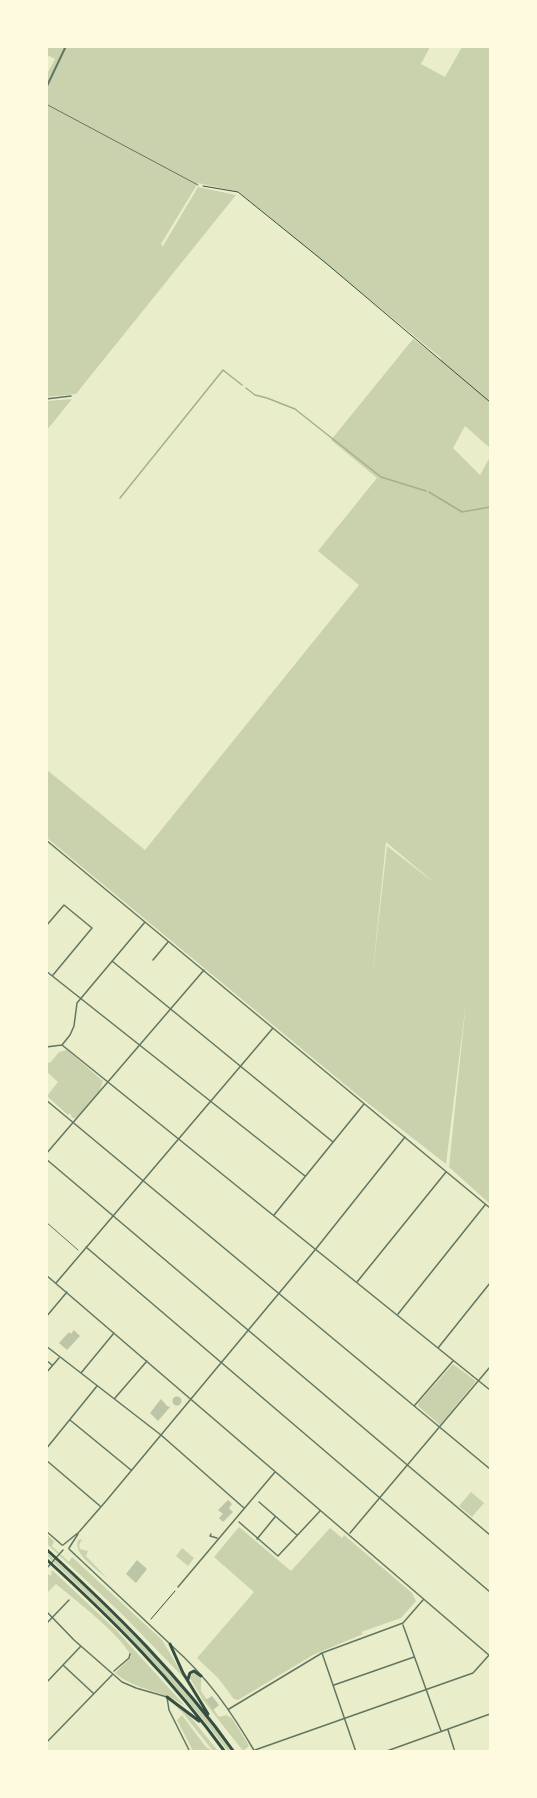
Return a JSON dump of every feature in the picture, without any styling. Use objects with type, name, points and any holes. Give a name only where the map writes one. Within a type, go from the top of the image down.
[{"type":"main road","points":[[46,1549],[137,1635],[212,1721],[234,1752]]},
{"type":"main road","points":[[46,1559],[106,1614],[142,1651],[206,1725],[225,1752]]},
{"type":"main road","points":[[170,1644],[212,1721]]},
{"type":"main road","points":[[188,1679],[190,1673],[194,1671],[201,1676]]},
{"type":"main road","points":[[167,1697],[206,1725]]},
{"type":"street","points":[[46,88],[66,46]]},
{"type":"street","points":[[46,399],[71,396]]},
{"type":"street","points":[[46,840],[490,1208]]},
{"type":"street","points":[[46,926],[64,905],[92,928],[52,975]]},
{"type":"street","points":[[46,1047],[62,1044],[73,1031],[77,1003],[80,998],[146,922]]},
{"type":"street","points":[[153,960],[169,941]]},
{"type":"street","points":[[112,961],[333,1142]]},
{"type":"street","points":[[46,1154],[204,970]]},
{"type":"street","points":[[46,971],[305,1176]]},
{"type":"street","points":[[56,1283],[273,1028]]},
{"type":"street","points":[[62,1044],[490,1390]]},
{"type":"street","points":[[46,1100],[490,1469]]},
{"type":"street","points":[[273,1216],[364,1103]]},
{"type":"street","points":[[63,1551],[64,1545],[101,1507],[279,1294],[405,1137]]},
{"type":"street","points":[[46,1159],[490,1535]]},
{"type":"street","points":[[357,1283],[446,1172]]},
{"type":"street","points":[[397,1315],[486,1204]]},
{"type":"street","points":[[86,1247],[490,1592]]},
{"type":"street","points":[[78,1250],[82,1253]]},
{"type":"street","points":[[46,1275],[490,1655],[475,1672],[255,1751],[229,1709],[206,1679],[69,1549],[46,1531]]},
{"type":"street","points":[[438,1348],[490,1283]]},
{"type":"street","points":[[46,1317],[67,1292]]},
{"type":"street","points":[[80,1373],[114,1333]]},
{"type":"street","points":[[46,1346],[161,1435],[244,1508]]},
{"type":"street","points":[[46,1373],[59,1358]]},
{"type":"street","points":[[46,1360],[53,1365]]},
{"type":"street","points":[[414,1406],[453,1360]]},
{"type":"street","points":[[114,1399],[147,1361]]},
{"type":"street","points":[[349,1534],[490,1367]]},
{"type":"street","points":[[46,1449],[97,1386]]},
{"type":"street","points":[[70,1420],[131,1471]]},
{"type":"street","points":[[46,1460],[101,1507]]},
{"type":"street","points":[[178,1587],[276,1471]]},
{"type":"street","points":[[259,1502],[298,1535]]},
{"type":"street","points":[[239,1522],[278,1556],[320,1510]]},
{"type":"street","points":[[257,1539],[276,1517]]},
{"type":"street","points":[[47,1569],[63,1551],[69,1549],[79,1532]]},
{"type":"street","points":[[211,1534],[213,1539],[218,1538]]},
{"type":"street","points":[[229,1709],[322,1653],[403,1623],[424,1599]]},
{"type":"street","points":[[46,1624],[69,1600]]},
{"type":"street","points":[[46,1611],[128,1685],[167,1697],[169,1710],[190,1752]]},
{"type":"street","points":[[403,1623],[441,1731]]},
{"type":"street","points":[[46,1683],[82,1645]]},
{"type":"street","points":[[322,1653],[356,1752]]},
{"type":"street","points":[[46,1743],[129,1658],[130,1654]]},
{"type":"street","points":[[333,1685],[415,1656]]},
{"type":"street","points":[[63,1665],[94,1694]]},
{"type":"street","points":[[384,1752],[490,1714]]},
{"type":"street","points":[[447,1729],[455,1752]]},
{"type":"lane","points":[[46,104],[198,185]]},
{"type":"lane","points":[[46,1222],[78,1250]]},
{"type":"path","points":[[198,185],[238,192],[490,402]]},
{"type":"path","points":[[151,1619],[178,1587]]},
{"type":"green space","points":[[47,47],[430,47],[421,64],[445,77],[462,47],[490,47],[490,448],[465,426],[453,448],[480,475],[490,457],[490,1204],[449,1167],[466,1002],[446,1164],[360,1097],[47,838],[47,770],[145,850],[359,585],[318,551],[377,478],[331,440],[413,339],[441,360],[441,358],[239,192],[198,183],[161,244],[163,246],[198,187],[236,195],[76,394],[47,397],[46,76],[55,59],[47,55]],"holes":[[[386,842],[437,885],[387,846],[372,980]]]},
{"type":"green space","points":[[72,399],[47,430],[47,401]]},
{"type":"green space","points":[[67,1050],[103,1081],[99,1092],[76,1118],[72,1118],[70,1113],[68,1115],[47,1096],[58,1082],[47,1072],[46,1058],[48,1063],[51,1062],[59,1052]]},
{"type":"green space","points":[[453,1364],[476,1381],[440,1425],[418,1406]]},
{"type":"green space","points":[[471,1492],[484,1503],[472,1517],[459,1506]]},
{"type":"green space","points":[[239,1527],[291,1571],[330,1528],[342,1538],[344,1535],[412,1593],[416,1601],[401,1618],[361,1632],[363,1634],[313,1655],[238,1700],[234,1699],[218,1678],[197,1658],[254,1592],[214,1557]]},
{"type":"green space","points":[[46,1534],[54,1541],[52,1546],[69,1562],[72,1557],[162,1640],[185,1679],[121,1613],[47,1544]]},
{"type":"green space","points":[[82,1539],[80,1549],[88,1551],[86,1556],[108,1579],[79,1551],[78,1540]]},
{"type":"green space","points":[[182,1548],[194,1558],[188,1566],[176,1556]]},
{"type":"green space","points":[[46,1552],[135,1635],[191,1698],[232,1751],[228,1751],[142,1650],[47,1556]]},
{"type":"green space","points":[[52,1570],[117,1631],[186,1707],[169,1697],[132,1684],[115,1673],[131,1657],[127,1649],[98,1619],[56,1584],[47,1593],[46,1576],[48,1574],[51,1576]]},
{"type":"green space","points":[[193,1673],[197,1673],[201,1679],[201,1691],[219,1717],[226,1715],[232,1718],[249,1746],[243,1751],[203,1700],[190,1678]]},
{"type":"green space","points":[[171,1702],[189,1715],[218,1751],[213,1751],[182,1712]]},
{"type":"green space","points":[[182,1715],[205,1746],[212,1751],[193,1751],[177,1720]]},
{"type":"building","points":[[74,1330],[80,1336],[67,1350],[59,1343]]},
{"type":"building","points":[[177,1397],[181,1401],[177,1405],[173,1401]]},
{"type":"building","points":[[161,1399],[170,1407],[158,1421],[150,1413]]},
{"type":"building","points":[[228,1500],[232,1504],[229,1508],[233,1512],[223,1522],[219,1518],[223,1514],[218,1510]]},
{"type":"building","points":[[137,1560],[147,1569],[136,1583],[126,1574]]},
{"type":"building","points":[[212,1696],[219,1705],[213,1710],[206,1700]]},
{"type":"waterway","points":[[120,498],[223,370],[242,385]]},
{"type":"waterway","points":[[246,388],[255,395],[295,409],[381,477],[426,491]]},
{"type":"waterway","points":[[429,492],[462,512],[490,507]]}]
